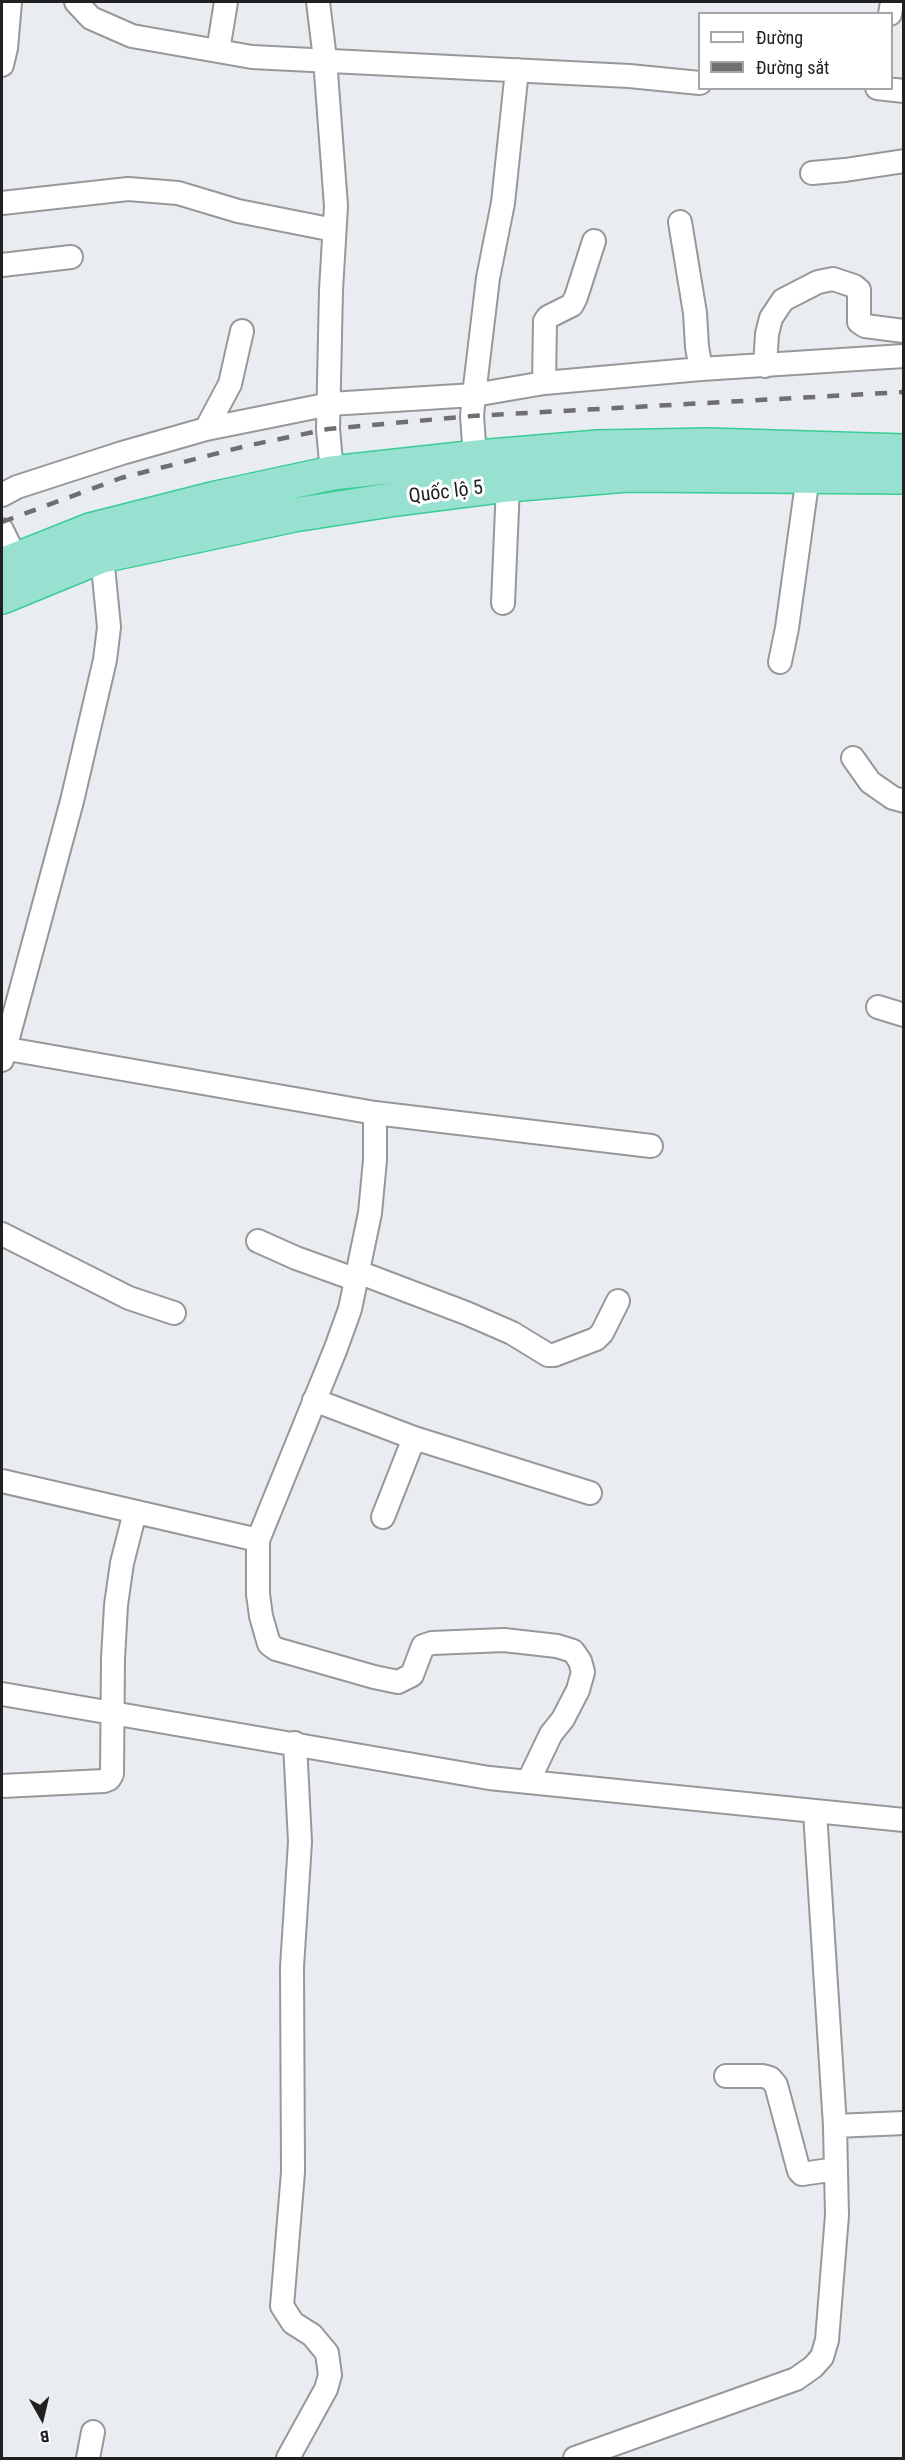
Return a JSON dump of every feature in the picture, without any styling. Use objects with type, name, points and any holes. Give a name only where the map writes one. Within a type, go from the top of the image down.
[{"type":"highway","name":"Quốc lộ 5","points":[[9,562],[90,530],[216,498],[332,474],[475,457],[598,447],[698,446],[903,451]]},
{"type":"highway","name":"Quốc lộ 5","points":[[2,597],[102,556],[294,515],[508,485],[627,474],[903,477]]},
{"type":"street","points":[[2,65],[6,48],[10,2]]},
{"type":"street","points":[[76,2],[91,18],[132,36],[252,57],[629,76],[698,83]]},
{"type":"street","points":[[218,51],[226,2]]},
{"type":"street","points":[[318,2],[325,59],[336,206],[328,429],[332,474]]},
{"type":"street","points":[[475,457],[472,416],[474,395],[488,278],[503,203],[517,70]]},
{"type":"street","points":[[812,173],[903,160]]},
{"type":"street","points":[[2,203],[128,189],[168,192],[282,221],[334,230]]},
{"type":"street","points":[[680,222],[695,313],[701,369]]},
{"type":"street","points":[[544,383],[545,321],[548,317],[572,305],[594,241]]},
{"type":"street","points":[[2,265],[71,257]]},
{"type":"street","points":[[765,366],[767,334],[771,318],[783,300],[818,282],[833,279],[859,290],[860,322],[865,326],[903,331]]},
{"type":"street","points":[[206,429],[230,384],[242,331]]},
{"type":"street","points":[[2,495],[17,487],[122,453],[206,429],[330,404],[474,395],[544,383],[701,369],[903,356]]},
{"type":"street","points":[[780,662],[787,628],[808,476]]},
{"type":"street","points":[[503,603],[508,485]]},
{"type":"street","points":[[2,530],[9,562]]},
{"type":"street","points":[[102,556],[109,627],[105,660],[72,801],[3,1052],[375,1113],[651,1146]]},
{"type":"street","points":[[853,758],[870,782],[892,798],[903,801]]},
{"type":"street","points":[[878,1007],[903,1014]]},
{"type":"street","points":[[375,1113],[375,1160],[370,1213],[358,1276],[336,1348],[258,1540],[258,1594],[261,1616],[269,1644],[276,1649],[398,1682],[412,1675],[423,1646],[432,1643],[504,1640],[556,1646],[573,1651],[580,1661],[583,1672],[578,1690],[563,1719],[551,1734],[528,1782]]},
{"type":"street","points":[[2,1234],[129,1298],[174,1313]]},
{"type":"street","points":[[258,1241],[296,1258],[358,1276],[466,1313],[512,1333],[548,1355],[596,1340],[602,1333],[618,1300]]},
{"type":"street","points":[[314,1400],[414,1438],[590,1494]]},
{"type":"street","points":[[383,1517],[414,1438]]},
{"type":"street","points":[[2,1481],[258,1540]]},
{"type":"street","points":[[2,1786],[110,1779],[113,1770],[112,1714],[116,1605],[122,1563],[135,1512]]},
{"type":"street","points":[[2,1694],[489,1778],[903,1820]]},
{"type":"street","points":[[288,2458],[326,2388],[330,2375],[327,2353],[312,2335],[293,2323],[282,2306],[292,2172],[292,1966],[300,1842],[295,1743]]},
{"type":"street","points":[[575,2458],[796,2379],[813,2367],[822,2357],[827,2340],[835,2264],[836,2169],[815,1812]]},
{"type":"street","points":[[726,2076],[770,2078],[776,2085],[799,2171],[802,2174],[836,2169]]},
{"type":"street","points":[[835,2126],[903,2123]]},
{"type":"street","points":[[87,2458],[93,2432]]},
{"type":"railway","points":[[2,522],[121,478],[246,446],[328,429],[472,416],[904,392]]}]
